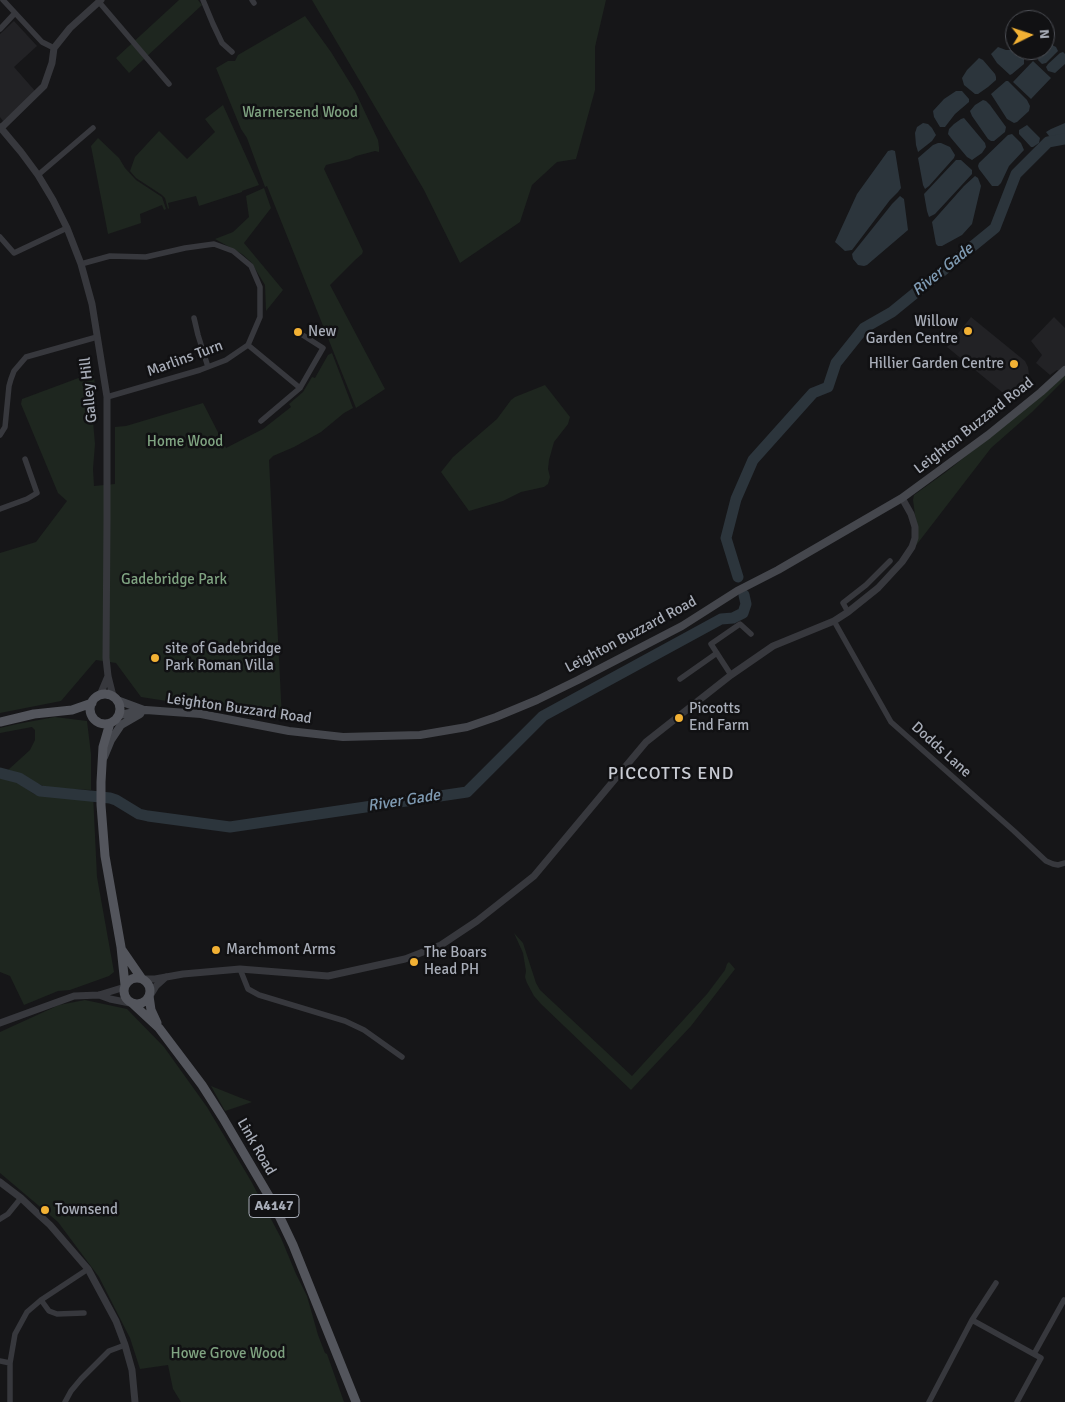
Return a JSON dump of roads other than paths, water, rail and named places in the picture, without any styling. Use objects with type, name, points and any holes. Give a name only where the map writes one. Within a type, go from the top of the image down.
[{"type":"main road","name":"Leighton Buzzard Road","points":[[118,715],[146,710],[201,714],[289,731],[342,737],[420,735],[468,727],[496,717],[538,700],[682,626],[737,591],[778,570],[902,498],[988,435],[1065,370]]},
{"type":"main road","points":[[72,710],[105,724],[115,720],[120,705],[115,698],[108,694],[100,695],[94,698],[90,709],[94,718]]},
{"type":"main road","name":"Leighton Buzzard Road","points":[[115,698],[146,710]]},
{"type":"main road","points":[[0,722],[34,714],[72,710],[92,703]]},
{"type":"main road","points":[[101,762],[111,740],[121,725],[146,710]]},
{"type":"main road","name":"Link Road","points":[[94,718],[100,731],[102,747],[101,805],[105,856],[121,947],[125,998],[159,1028],[202,1085],[273,1203],[293,1245],[356,1402]]},
{"type":"main road","name":"Link Road","points":[[102,747],[110,723]]},
{"type":"main road","name":"Link Road","points":[[121,947],[142,979],[149,986],[151,1010],[159,1028]]},
{"type":"main road","points":[[125,986],[132,979],[142,979]]},
{"type":"main road","points":[[131,1003],[142,1004],[149,996]]},
{"type":"street","points":[[3,0],[42,42],[54,48]]},
{"type":"street","points":[[203,0],[222,43],[232,52]]},
{"type":"street","points":[[0,127],[44,86],[52,63],[54,48],[70,28],[100,1],[169,84]]},
{"type":"street","points":[[0,28],[15,13]]},
{"type":"street","name":"Galley Hill","points":[[0,127],[22,152],[53,200],[82,264],[92,304],[107,397],[106,658],[108,676],[115,698]]},
{"type":"street","points":[[38,175],[93,128]]},
{"type":"street","points":[[0,237],[14,253],[67,228]]},
{"type":"street","points":[[82,264],[110,256],[146,256],[214,244],[233,251],[251,266],[260,287],[260,317],[248,345],[300,388]]},
{"type":"street","points":[[194,318],[208,367]]},
{"type":"street","points":[[261,421],[300,388],[323,348],[301,334]]},
{"type":"street","points":[[0,435],[5,427],[11,379],[14,371],[26,357],[97,337]]},
{"type":"street","name":"Marlins Turn","points":[[107,397],[208,367],[226,360],[248,345]]},
{"type":"street","points":[[0,509],[27,499],[37,493],[26,459]]},
{"type":"street","points":[[142,979],[152,980],[183,974],[240,969],[328,976],[405,959],[441,945],[477,921],[534,876],[646,742],[731,675],[773,646],[834,621],[878,588],[902,562],[912,547],[915,538],[915,527],[911,514],[902,498]]},
{"type":"street","points":[[848,612],[843,602],[866,585],[890,561]]},
{"type":"street","name":"Dodds Lane","points":[[834,621],[891,722],[1046,861],[1058,865],[1065,862]]},
{"type":"street","points":[[731,675],[711,644],[740,624],[751,634]]},
{"type":"street","points":[[680,678],[717,653]]},
{"type":"street","name":"Galley Hill","points":[[100,695],[108,676]]},
{"type":"street","points":[[240,969],[248,989],[259,995],[345,1021],[364,1030],[402,1057]]},
{"type":"street","points":[[149,996],[166,977]]},
{"type":"street","points":[[0,1023],[74,996],[99,995],[125,986]]},
{"type":"street","points":[[99,995],[131,1003]]},
{"type":"street","points":[[0,1182],[21,1198],[50,1225],[88,1269],[116,1322],[125,1345],[132,1370],[135,1402]]},
{"type":"street","points":[[0,1219],[8,1214],[21,1198]]},
{"type":"street","points":[[10,1402],[10,1363],[15,1334],[27,1312],[41,1300],[88,1269]]},
{"type":"street","points":[[929,1402],[972,1320],[996,1283]]},
{"type":"street","points":[[41,1300],[49,1311],[57,1314],[84,1313]]},
{"type":"street","points":[[1034,1354],[1064,1300]]},
{"type":"street","points":[[972,1320],[1041,1358],[1017,1402]]},
{"type":"street","points":[[65,1402],[71,1390],[109,1351],[125,1345]]},
{"type":"street","points":[[0,1361],[10,1363]]},
{"type":"waterway","name":"River Gade","points":[[738,577],[726,538],[736,499],[753,460],[813,393],[828,387],[836,363],[864,328],[892,312],[995,228],[1016,174],[1048,142],[1065,139]]},
{"type":"waterway","name":"River Gade","points":[[0,773],[19,778],[40,791],[110,798],[139,814],[230,827],[467,792],[543,716],[721,619],[733,618],[743,613],[746,604],[744,595]]},
{"type":"place","name":"Willow Garden Centre","points":[[968,331]]},
{"type":"place","name":"New","points":[[298,332]]},
{"type":"place","name":"Hillier Garden Centre","points":[[1014,364]]},
{"type":"place","name":"site of Gadebridge Park Roman Villa","points":[[155,658]]},
{"type":"place","name":"Piccotts End Farm","points":[[679,718]]},
{"type":"place","name":"Marchmont Arms","points":[[216,950]]},
{"type":"place","name":"The Boars Head PH","points":[[414,962]]},
{"type":"place","name":"Townsend","points":[[45,1210]]},
{"type":"district","name":"PICCOTTS END","points":[[671,774]]},
{"type":"park label","name":"Warnersend Wood","points":[[300,113]]},
{"type":"park label","name":"Home Wood","points":[[185,442]]},
{"type":"park label","name":"Gadebridge Park","points":[[174,580]]},
{"type":"park label","name":"Howe Grove Wood","points":[[228,1354]]}]
